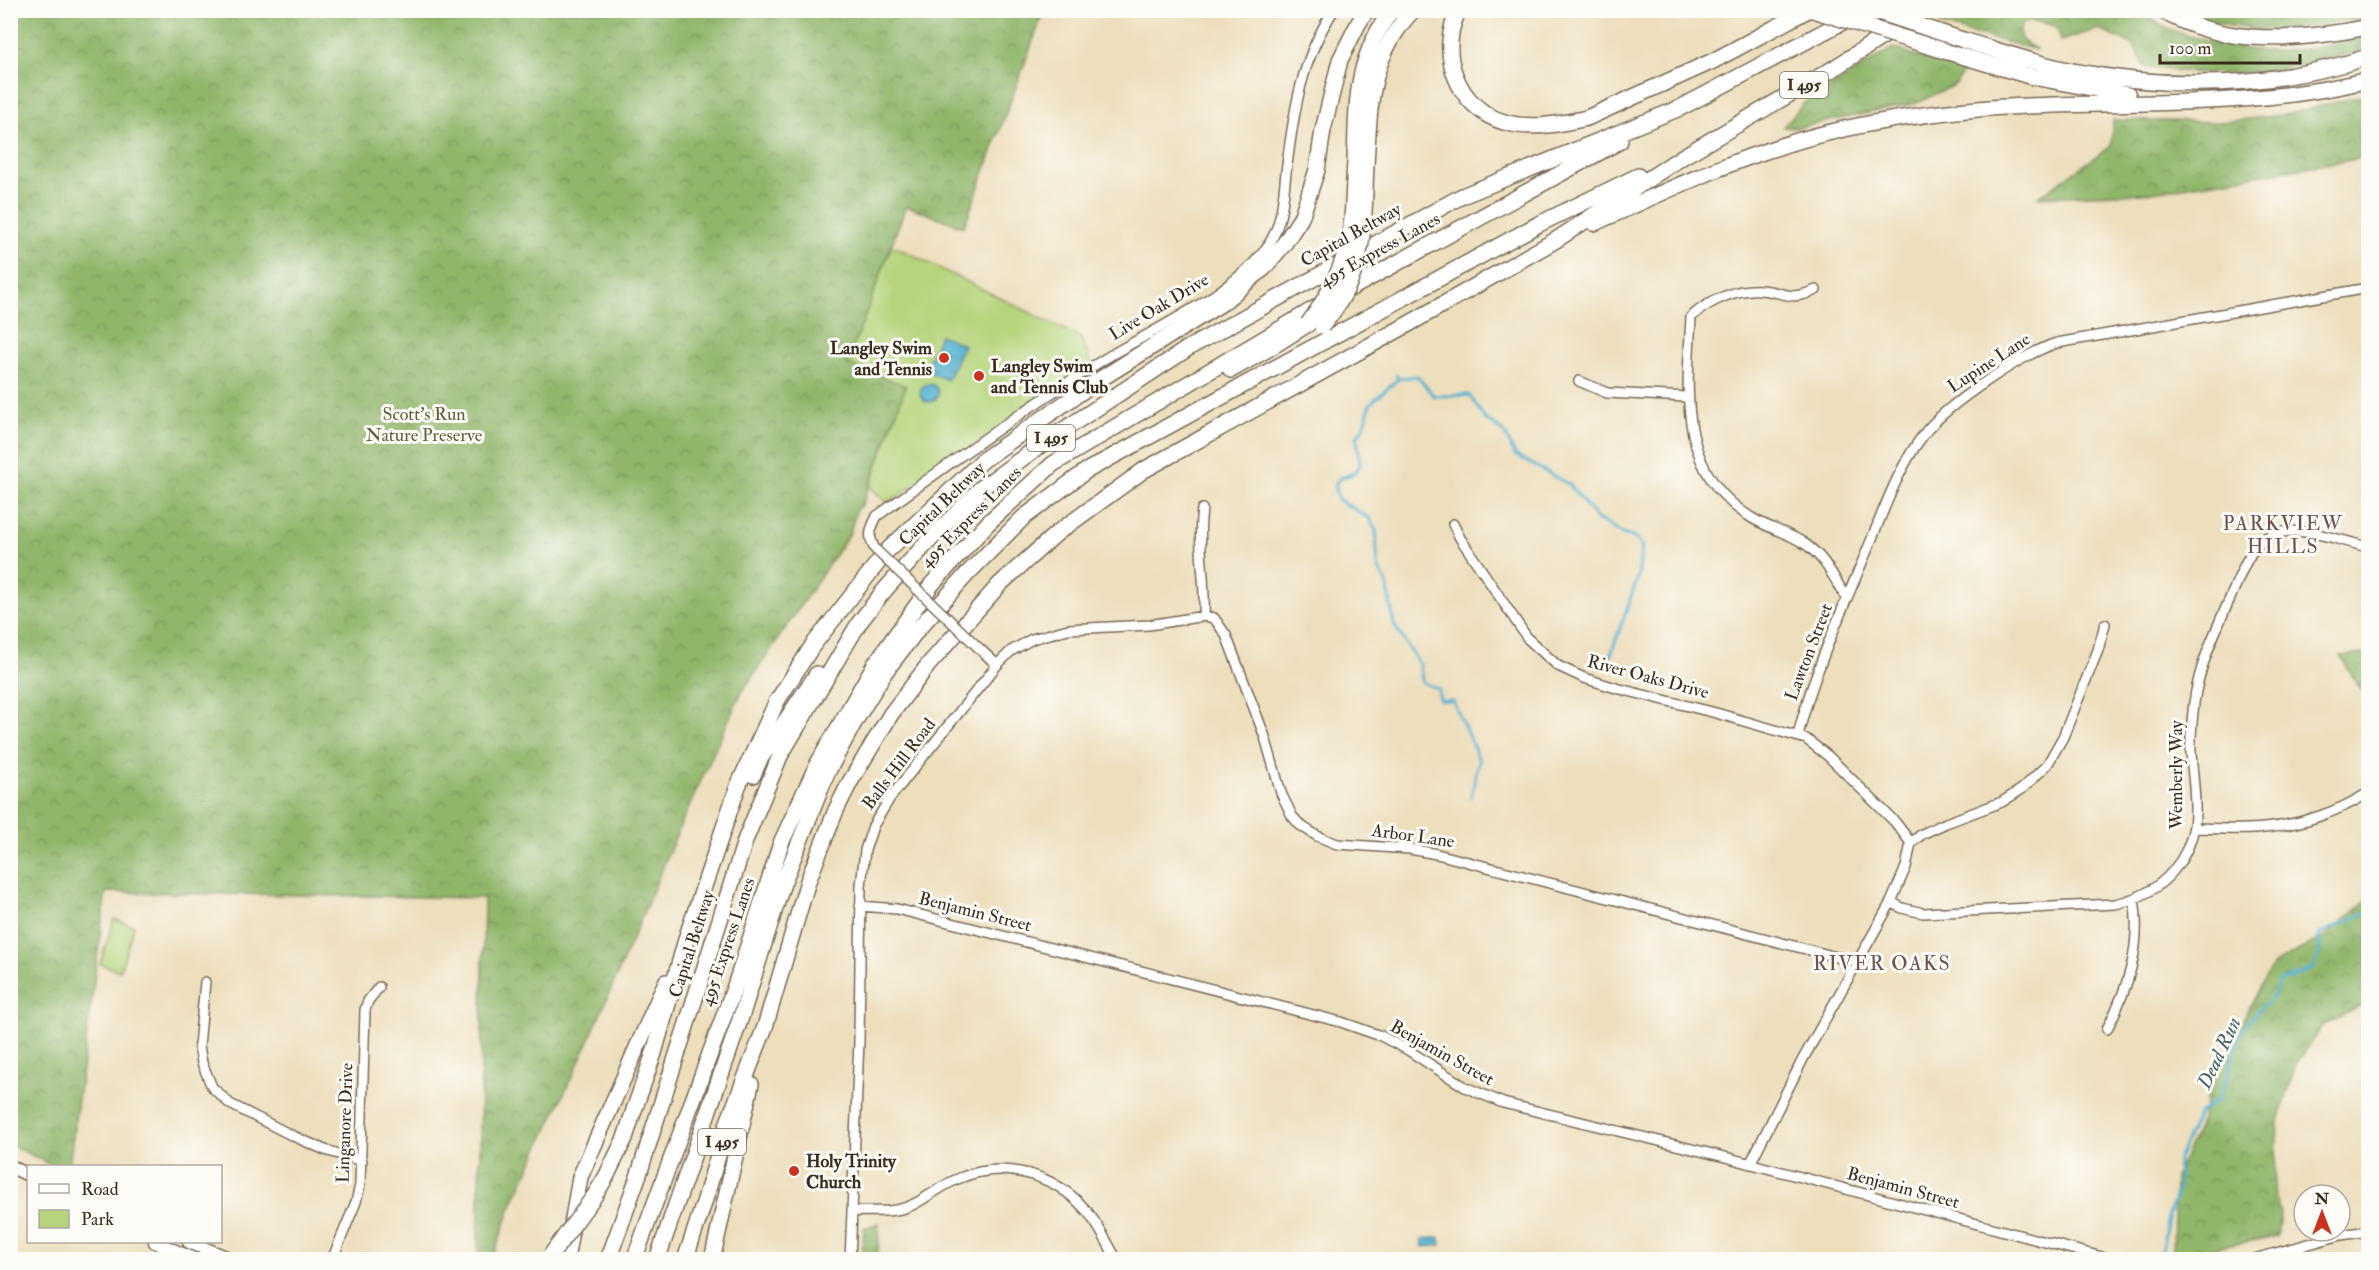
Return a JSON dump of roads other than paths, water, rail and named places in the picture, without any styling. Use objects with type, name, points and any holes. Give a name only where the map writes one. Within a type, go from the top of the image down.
[{"type":"highway","points":[[549,1257],[606,1177],[631,1119],[654,1053],[687,936],[738,786],[777,701],[813,645],[887,550],[983,460],[1094,383],[1222,303],[1264,268],[1284,244],[1301,218],[1317,170],[1323,130],[1340,60],[1367,10]]},
{"type":"highway","points":[[1086,471],[1159,420],[1277,355],[1338,307],[1360,256],[1360,77],[1369,49],[1382,23],[1392,10]]},
{"type":"highway","points":[[1053,464],[1315,325],[1346,253],[1374,76],[1387,48],[1413,10]]},
{"type":"highway","points":[[1459,10],[1452,28],[1450,60],[1455,78],[1466,96],[1484,112],[1505,123],[1534,126],[1587,118],[1713,61],[1810,10],[2033,77],[2072,86],[2146,97],[2196,100]]},
{"type":"highway","name":"Capital Beltway","points":[[608,1260],[639,1174],[743,849],[780,756],[859,623],[923,546],[980,489],[1042,444],[1190,347],[1462,196],[1680,108],[1865,10]]},
{"type":"highway","points":[[1872,10],[1963,40],[2074,71],[2139,80],[2198,84],[2286,77],[2368,57]]},
{"type":"highway","name":"I 495","points":[[685,1260],[728,1125],[765,1027],[808,881],[823,839],[850,782],[873,742],[910,688],[1000,584],[1057,533],[1144,470],[1556,240],[1682,157],[1831,70],[1924,10]]},
{"type":"highway","points":[[2161,10],[2175,18],[2220,33],[2271,38],[2320,35],[2368,27]]},
{"type":"highway","points":[[1556,240],[1729,164],[1823,133],[1882,121],[1988,108],[2283,96],[2368,80]]},
{"type":"highway","name":"495 Express Lanes","points":[[634,1260],[736,983],[782,843],[817,765],[875,664],[932,584],[989,522],[1053,464],[1324,303],[1680,108]]},
{"type":"highway","name":"495 Express Lanes","points":[[657,1260],[742,1014],[782,886],[827,773],[884,673],[918,629],[968,573],[1023,518],[1086,471],[1539,224],[1682,157]]},
{"type":"highway","points":[[712,865],[760,759],[816,675],[859,623]]},
{"type":"highway","points":[[566,1260],[580,1177],[687,936]]},
{"type":"highway","points":[[712,1260],[765,1027]]},
{"type":"main road","points":[[10,1166],[27,1174]]},
{"type":"main road","points":[[157,1243],[196,1260]]},
{"type":"main road","points":[[191,1243],[233,1260]]},
{"type":"street","name":"Live Oak Drive","points":[[997,665],[874,549],[870,529],[877,516],[1008,423],[1107,358],[1234,280],[1257,259],[1268,246],[1277,229],[1283,204],[1295,106],[1303,75],[1318,37],[1334,10]]},
{"type":"street","name":"Lupine Lane","points":[[1846,599],[1901,471],[1916,444],[1949,409],[2021,359],[2037,350],[2066,341],[2368,288]]},
{"type":"street","name":"Lawton Street","points":[[1798,735],[1809,693],[1846,599],[1828,567],[1816,553],[1796,539],[1754,519],[1739,509],[1715,486],[1699,458],[1694,443],[1687,397],[1691,316],[1704,305],[1746,290],[1761,290],[1790,297],[1802,296],[1816,290]]},
{"type":"street","points":[[1579,381],[1607,393],[1687,397]]},
{"type":"street","points":[[1202,509],[1200,542],[1204,573],[1204,616]]},
{"type":"street","name":"River Oaks Drive","points":[[1454,524],[1460,538],[1528,639],[1558,666],[1584,678],[1616,688],[1798,735]]},
{"type":"street","name":"Wemberly Way","points":[[1891,902],[1913,912],[1942,913],[2115,904],[2146,894],[2168,877],[2187,851],[2195,828],[2196,807],[2191,734],[2195,693],[2218,625],[2250,555],[2267,538],[2289,531],[2368,547]]},
{"type":"street","name":"Balls Hill Road","points":[[850,1260],[860,906],[864,850],[878,817],[906,778],[997,665],[1011,651],[1032,639],[1068,628],[1149,625],[1204,616]]},
{"type":"street","name":"Arbor Lane","points":[[1204,616],[1214,618],[1226,635],[1264,737],[1285,802],[1300,825],[1317,836],[1337,844],[1400,848],[1437,854],[1856,962]]},
{"type":"street","points":[[1750,1164],[1773,1114],[1891,902],[1906,867],[1911,843],[1922,834],[2002,802],[2022,789],[2047,765],[2063,737],[2098,650],[2104,624]]},
{"type":"street","points":[[1798,735],[1828,756],[1895,822],[1911,843]]},
{"type":"street","points":[[2195,828],[2278,827],[2327,813],[2368,793]]},
{"type":"street","points":[[2107,1029],[2126,988],[2132,967],[2137,929],[2134,899]]},
{"type":"street","name":"Benjamin Street","points":[[860,906],[897,909],[1341,1022],[1381,1036],[1465,1087],[1503,1103],[1750,1164],[2113,1260]]},
{"type":"street","points":[[205,982],[199,1046],[204,1070],[212,1087],[230,1104],[291,1135],[333,1153],[362,1161]]},
{"type":"street","name":"Linganore Drive","points":[[332,1260],[356,1202],[362,1161],[365,1016],[368,1001],[379,987]]},
{"type":"street","points":[[853,1210],[892,1211],[906,1208],[959,1178],[988,1171],[1020,1172],[1050,1181],[1076,1198],[1090,1215],[1117,1260]]},
{"type":"street","points":[[2251,1260],[2332,1238],[2368,1231]]},
{"type":"water","name":"Langley Swim and Tennis","points":[[940,335],[964,345],[947,380],[925,370]]},
{"type":"water","points":[[929,384],[935,387],[938,393],[935,399],[929,402],[923,399],[920,393],[923,387]]},
{"type":"water","points":[[1440,1237],[1441,1245],[1423,1247],[1422,1239]]},
{"type":"waterway","points":[[1396,375],[1398,379],[1370,404],[1365,424],[1357,437],[1360,465],[1355,473],[1340,478],[1334,486],[1339,500],[1369,518],[1376,530],[1378,567],[1387,584],[1394,625],[1420,665],[1422,682],[1438,689],[1440,700],[1453,701],[1479,760],[1471,797]]},
{"type":"waterway","points":[[1398,379],[1417,376],[1434,396],[1469,395],[1485,419],[1504,432],[1515,455],[1570,485],[1596,518],[1622,534],[1633,537],[1642,545],[1638,577],[1606,668]]},
{"type":"waterway","name":"Dead Run","points":[[2160,1260],[2168,1218],[2179,1186],[2178,1159],[2199,1113],[2219,1098],[2241,1033],[2249,1020],[2273,996],[2279,982],[2314,968],[2320,952],[2319,934],[2368,912]]},
{"type":"place","name":"Langley Swim and Tennis","points":[[944,358]]},
{"type":"place","name":"Langley Swim and Tennis Club","points":[[979,376]]},
{"type":"place","name":"Holy Trinity Church","points":[[794,1171]]},
{"type":"district","name":"PARKVIEW HILLS","points":[[2283,534]]},
{"type":"district","name":"RIVER OAKS","points":[[1882,963]]},
{"type":"park label","name":"Scott's Run Nature Preserve","points":[[424,424]]}]
